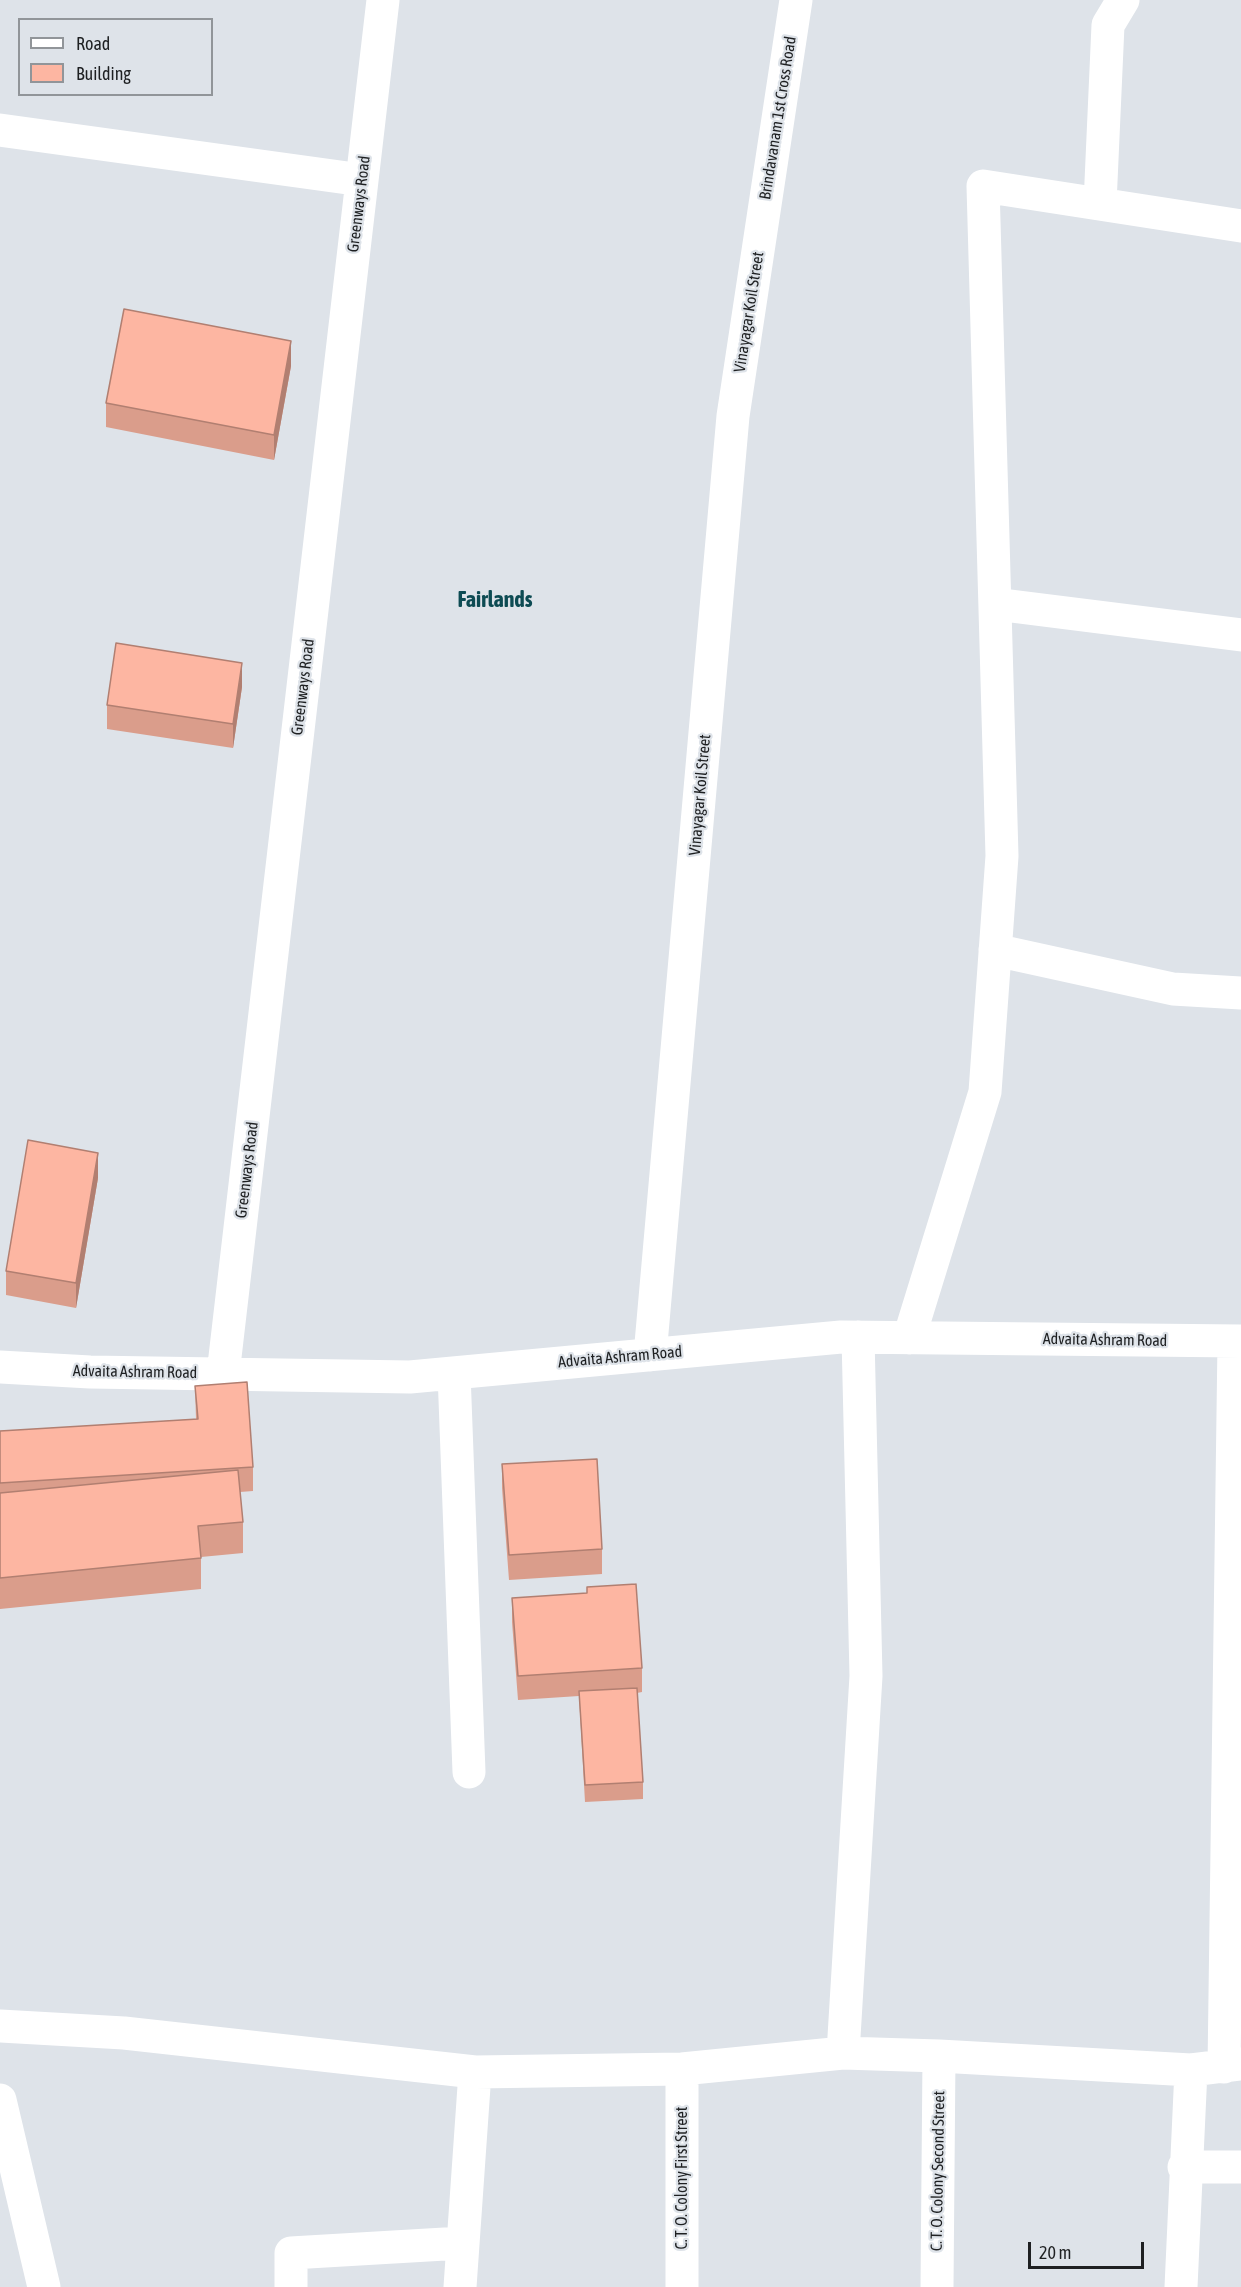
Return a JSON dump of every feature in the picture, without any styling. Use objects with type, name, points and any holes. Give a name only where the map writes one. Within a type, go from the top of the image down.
[{"type":"street","name":"Greenways Road","points":[[223,1374],[383,0]]},
{"type":"street","name":"Brindavanam 1st Cross Road","points":[[760,237],[796,0]]},
{"type":"street","points":[[1100,204],[1107,24],[1123,0]]},
{"type":"street","points":[[0,130],[362,180]]},
{"type":"street","points":[[909,1338],[985,1092],[1002,856],[982,186],[1241,226]]},
{"type":"street","name":"Vinayagar Koil Street","points":[[650,1354],[733,416],[760,237]]},
{"type":"street","points":[[995,604],[1241,635]]},
{"type":"street","points":[[995,950],[1173,989],[1241,993]]},
{"type":"street","points":[[843,2054],[866,1676],[858,1337]]},
{"type":"street","name":"Advaita Ashram Road","points":[[0,1367],[410,1377],[858,1337],[1237,1341]]},
{"type":"street","points":[[0,2026],[124,2033],[475,2072],[682,2069],[843,2054],[939,2056],[1191,2070],[1233,2065],[1237,1341]]},
{"type":"street","points":[[454,1373],[469,1772]]},
{"type":"street","name":"C. T. O. Colony Second Street","points":[[936,2287],[939,2056]]},
{"type":"street","name":"C. T. O. Colony First Street","points":[[682,2069],[682,2287]]},
{"type":"street","points":[[1181,2287],[1184,2167],[1191,2070]]},
{"type":"street","points":[[460,2287],[475,2072]]},
{"type":"street","points":[[0,2100],[44,2287]]},
{"type":"street","points":[[1184,2167],[1241,2167]]},
{"type":"street","points":[[0,2194],[22,2287]]},
{"type":"street","points":[[291,2287],[291,2253],[462,2243]]},
{"type":"building","points":[[124,309],[291,341],[274,435],[106,403]]},
{"type":"building","points":[[116,643],[242,663],[233,724],[107,705]]},
{"type":"building","points":[[28,1140],[98,1153],[76,1283],[6,1271]]},
{"type":"building","points":[[247,1382],[253,1467],[0,1483],[0,1431],[198,1419],[195,1386]]},
{"type":"building","points":[[597,1459],[602,1549],[509,1555],[502,1464]]},
{"type":"building","points":[[238,1470],[243,1522],[198,1526],[201,1558],[0,1578],[0,1493]]},
{"type":"building","points":[[636,1584],[642,1668],[518,1676],[512,1598],[587,1593],[587,1587]]},
{"type":"building","points":[[637,1688],[643,1782],[585,1785],[579,1691]]},
{"type":"district","name":"Fairlands","points":[[495,600]]}]
